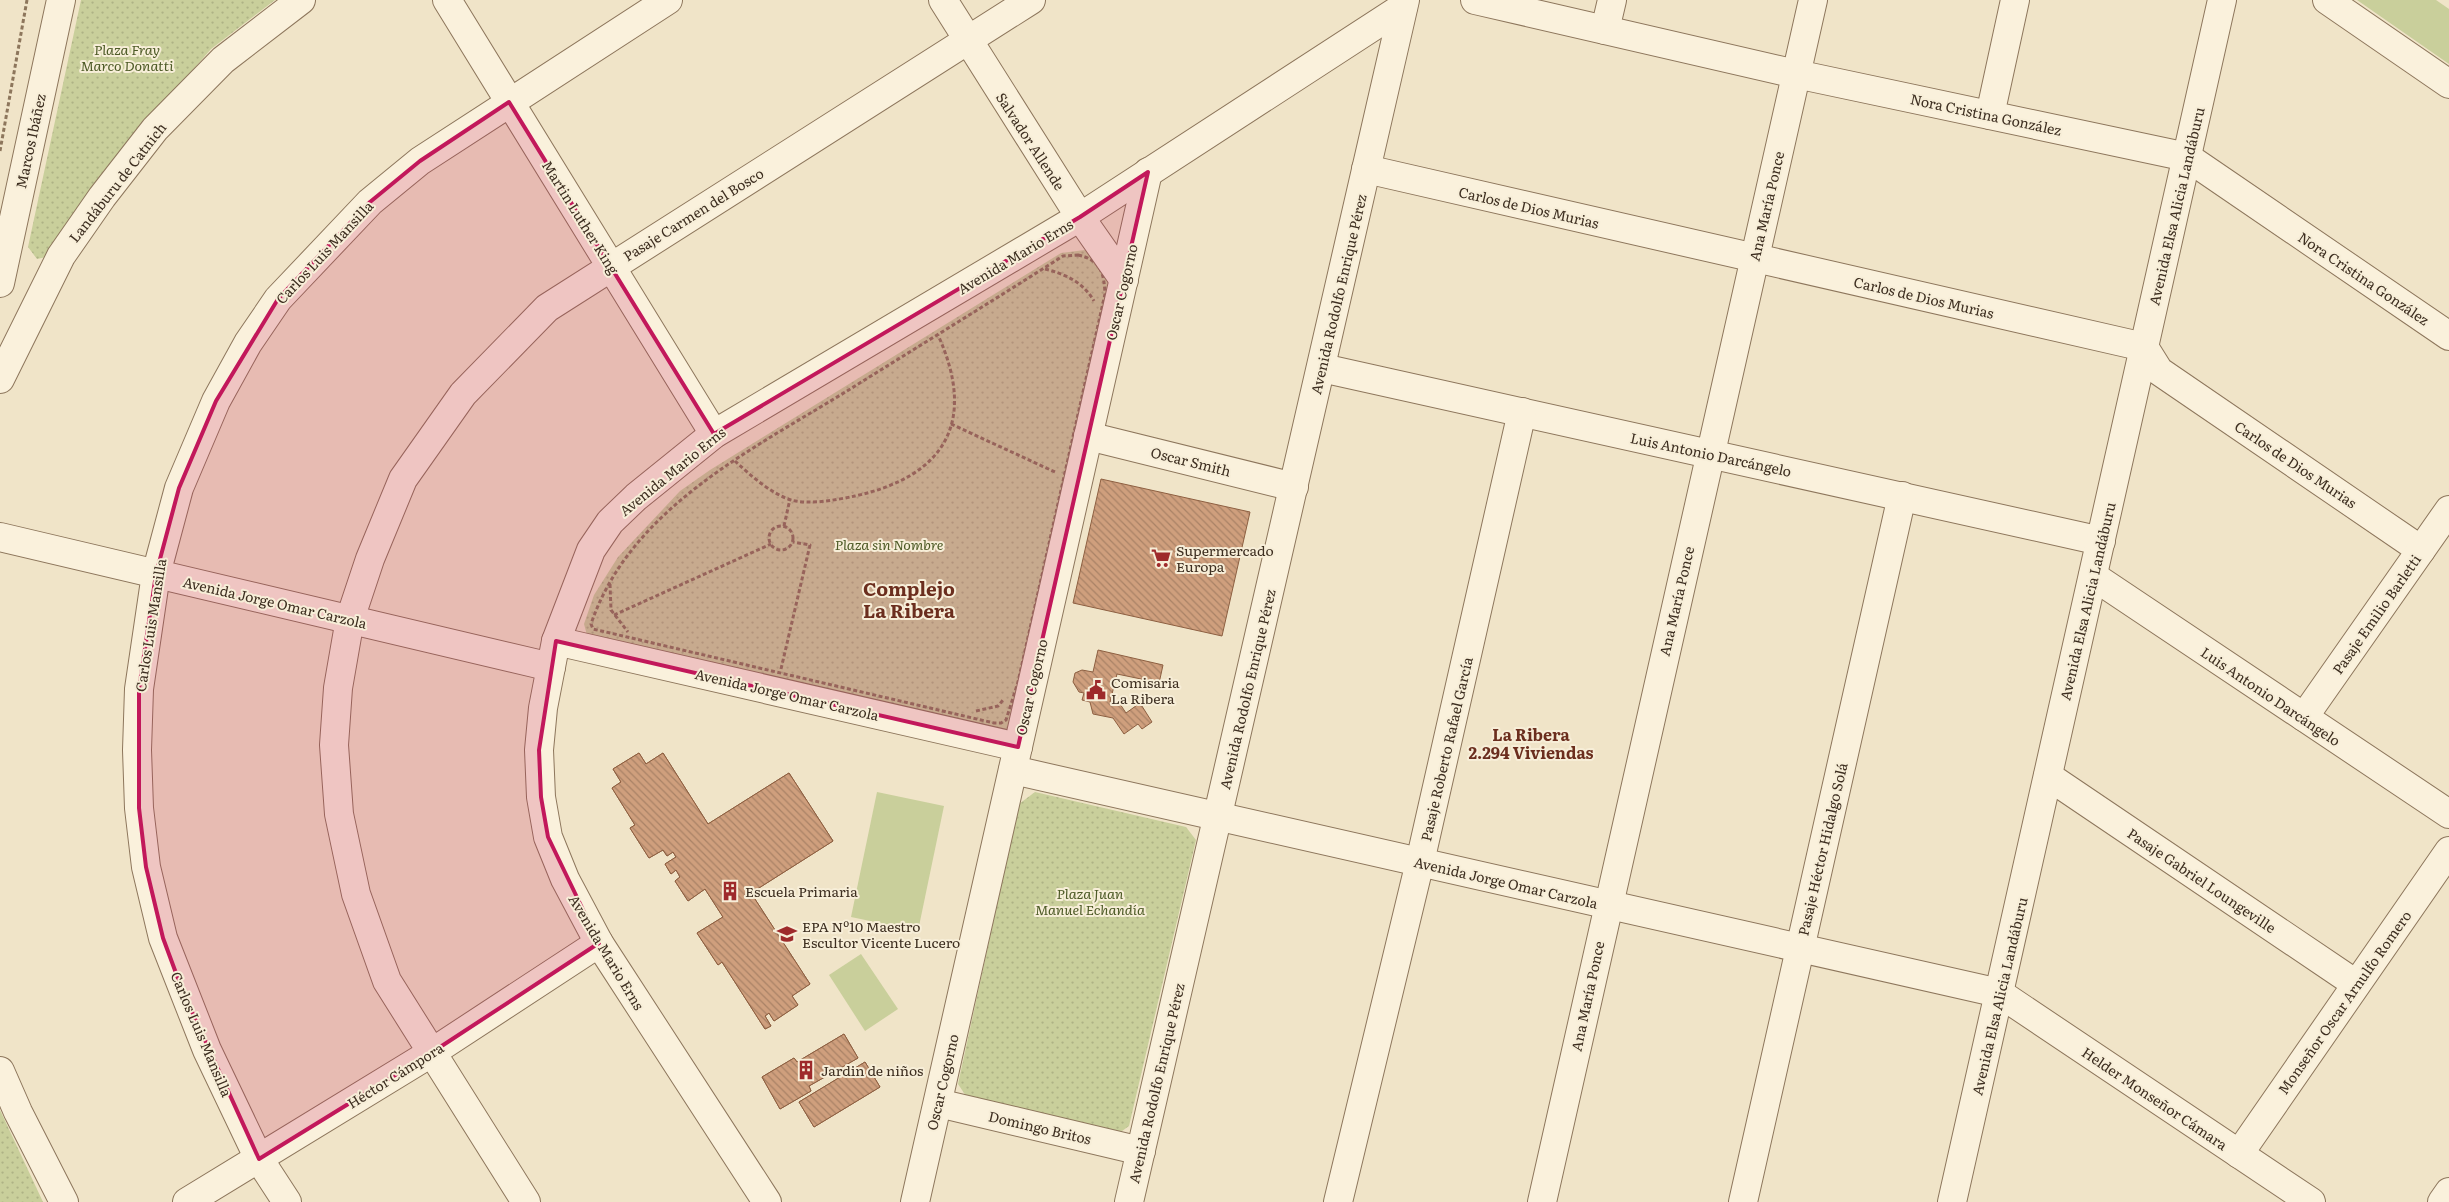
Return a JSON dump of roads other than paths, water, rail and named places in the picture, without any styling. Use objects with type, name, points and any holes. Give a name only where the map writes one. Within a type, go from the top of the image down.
[{"type":"street","name":"Marcos Ibáñez","points":[[0,283],[61,0]]},
{"type":"street","name":"Landáburu de Catnich","points":[[0,379],[61,256],[102,198],[149,137],[224,60],[301,0]]},
{"type":"street","name":"Martin Luther King","points":[[447,0],[714,434]]},
{"type":"street","name":"Carlos Luis Mansilla","points":[[287,1202],[259,1159],[207,1050],[183,992],[164,938],[146,867],[139,808],[137,750],[139,689],[156,574],[179,488],[216,401],[248,343],[278,299],[370,202],[420,161],[668,0]]},
{"type":"street","name":"Salvador Allende","points":[[943,0],[1080,217],[1124,280]]},
{"type":"street","name":"Pasaje Carmen del Bosco","points":[[526,1202],[431,1054],[387,981],[356,894],[338,814],[334,744],[338,688],[350,619],[370,559],[402,479],[462,394],[548,308],[611,266],[1031,0]]},
{"type":"street","name":"Nora Cristina González","points":[[1475,0],[1796,74],[2187,156],[2449,336]]},
{"type":"street","points":[[1605,30],[1612,0]]},
{"type":"street","name":"Ana María Ponce","points":[[1542,1202],[1813,0]]},
{"type":"street","points":[[1990,115],[2015,0]]},
{"type":"street","name":"Avenida Elsa Alicia Landáburu","points":[[1957,1199],[1999,994],[2222,0]]},
{"type":"street","points":[[2327,0],[2449,84]]},
{"type":"street","name":"Avenida Rodolfo Enrique Pérez","points":[[1129,1202],[1322,368],[1404,3]]},
{"type":"street","name":"Avenida Mario Erns","points":[[766,1202],[599,943],[564,879],[548,838],[542,805],[539,750],[553,654],[591,550],[610,522],[636,497],[714,434],[1080,217],[1404,3]]},
{"type":"street","name":"Carlos de Dios Murias","points":[[1366,169],[1754,259],[2144,346],[2159,371],[2421,550]]},
{"type":"street","name":"Oscar Cogorno","points":[[915,1202],[1148,172]]},
{"type":"street","name":"Luis Antonio Darcángelo","points":[[1322,368],[2101,541]]},
{"type":"street","name":"Pasaje Roberto Rafael García","points":[[1338,1202],[1420,862],[1522,412]]},
{"type":"street","name":"Oscar Smith","points":[[1088,436],[1294,487]]},
{"type":"street","name":"Pasaje Héctor Hidalgo Solá","points":[[1743,1202],[1902,496]]},
{"type":"street","name":"Pasaje Emilio Barletti","points":[[2304,718],[2449,510]]},
{"type":"street","name":"Avenida Jorge Omar Carzola","points":[[0,537],[350,619],[553,654],[1015,758],[1217,816],[1999,994]]},
{"type":"street","name":"Luis Antonio Darcángelo","points":[[2093,576],[2449,814]]},
{"type":"street","name":"Pasaje Gabriel Loungeville","points":[[2048,776],[2356,984]]},
{"type":"street","name":"Monseñor Oscar Arnulfo Romero","points":[[2239,1154],[2449,851]]},
{"type":"street","name":"Héctor Cámpora","points":[[187,1202],[431,1054],[599,943]]},
{"type":"street","name":"Helder Monseñor Cámara","points":[[1999,994],[2312,1202]]},
{"type":"street","points":[[0,1070],[18,1112],[64,1202]]},
{"type":"street","name":"Domingo Britos","points":[[938,1103],[1141,1150]]},
{"type":"street","points":[[2442,1202],[2449,1192]]},
{"type":"place","name":"Supermercado Europa","points":[[1161,558]]},
{"type":"place","name":"Comisaria La Ribera","points":[[1096,690]]},
{"type":"place","name":"Escuela Primaria","points":[[730,891]]},
{"type":"place","name":"EPA Nº10 Maestro Escultor Vicente Lucero","points":[[787,934]]},
{"type":"place","name":"Jardin de niños","points":[[806,1070]]},
{"type":"district","name":"Complejo La Ribera","points":[[909,599]]},
{"type":"district","name":"La Ribera 2.294 Viviendas","points":[[1531,743]]},
{"type":"park label","name":"Plaza Fray Marco Donatti","points":[[127,58]]},
{"type":"park label","name":"Plaza sin Nombre","points":[[889,544]]},
{"type":"park label","name":"Plaza Juan Manuel Echandía","points":[[1090,902]]}]
